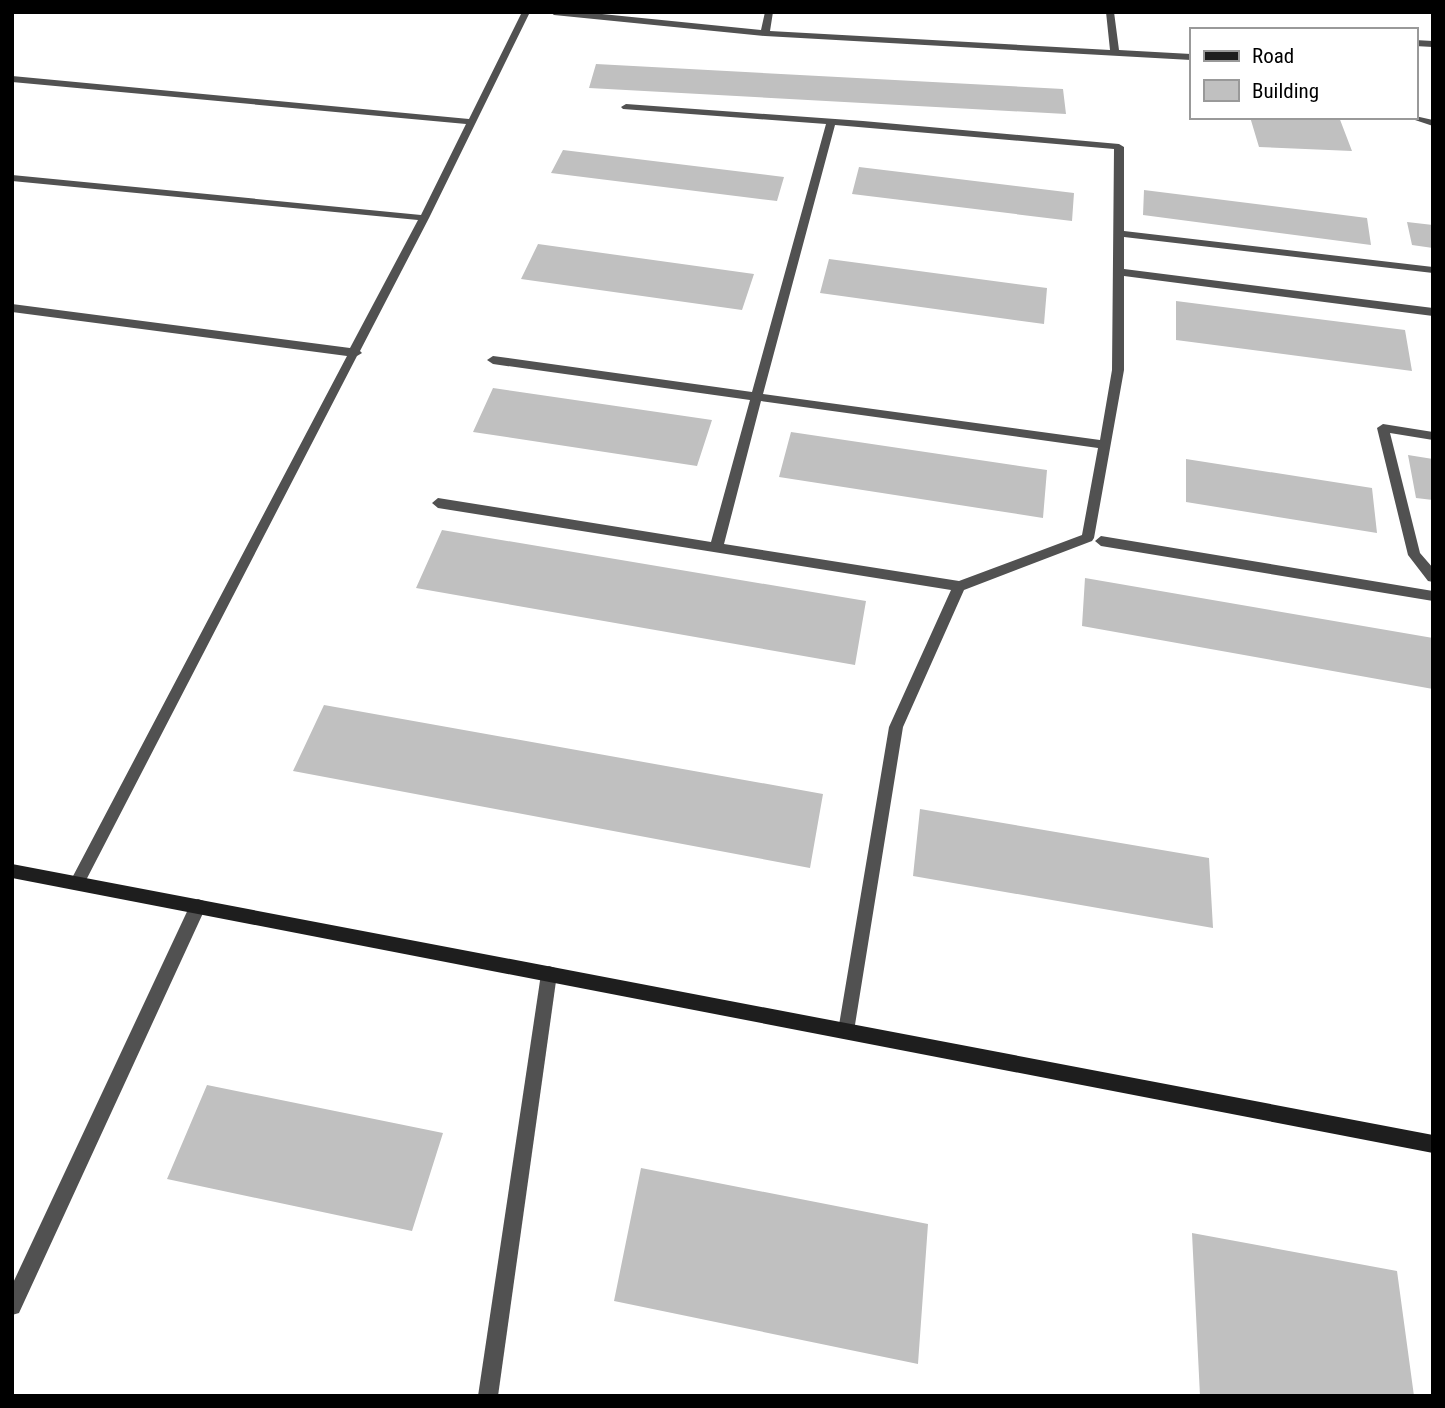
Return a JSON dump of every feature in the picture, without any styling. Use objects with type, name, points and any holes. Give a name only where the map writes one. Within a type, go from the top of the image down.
[{"type":"street","points":[[77,883],[356,353],[526,12]]},
{"type":"street","points":[[554,12],[765,33],[1190,57]]},
{"type":"street","points":[[765,33],[769,12]]},
{"type":"street","points":[[1110,12],[1115,52]]},
{"type":"street","points":[[12,79],[472,121]]},
{"type":"street","points":[[438,503],[958,586],[1088,538],[1118,370],[1119,147],[626,107]]},
{"type":"street","points":[[716,548],[831,122]]},
{"type":"street","points":[[12,178],[424,218]]},
{"type":"street","points":[[1118,233],[1433,270]]},
{"type":"street","points":[[1118,272],[1433,312]]},
{"type":"street","points":[[12,308],[356,353]]},
{"type":"street","points":[[493,360],[1105,445]]},
{"type":"street","points":[[1433,436],[1383,428],[1414,555],[1433,577]]},
{"type":"street","points":[[1101,541],[1433,596]]},
{"type":"street","points":[[846,1031],[896,727],[958,586]]},
{"type":"street","points":[[12,871],[1433,1144]]},
{"type":"street","points":[[12,1306],[198,906]]},
{"type":"street","points":[[488,1396],[549,974]]},
{"type":"building","points":[[596,64],[1063,89],[1066,114],[589,88]]},
{"type":"building","points":[[1251,119],[1340,119],[1352,151],[1259,147]]},
{"type":"building","points":[[563,150],[784,177],[777,201],[551,173]]},
{"type":"building","points":[[859,167],[1074,193],[1072,221],[852,194]]},
{"type":"building","points":[[1144,190],[1367,218],[1371,245],[1143,215]]},
{"type":"building","points":[[1407,222],[1433,225],[1433,248],[1412,245]]},
{"type":"building","points":[[538,244],[754,274],[742,310],[521,279]]},
{"type":"building","points":[[829,259],[1047,288],[1044,324],[820,293]]},
{"type":"building","points":[[1176,301],[1405,330],[1412,371],[1176,340]]},
{"type":"building","points":[[493,388],[712,420],[697,466],[473,432]]},
{"type":"building","points":[[791,432],[1047,470],[1043,518],[779,477]]},
{"type":"building","points":[[1408,455],[1433,459],[1433,500],[1416,498]]},
{"type":"building","points":[[1186,459],[1372,488],[1377,533],[1186,502]]},
{"type":"building","points":[[442,530],[866,601],[855,665],[416,588]]},
{"type":"building","points":[[1085,578],[1433,638],[1433,689],[1082,626]]},
{"type":"building","points":[[324,705],[823,794],[810,868],[293,771]]},
{"type":"building","points":[[920,809],[1209,858],[1213,928],[913,876]]},
{"type":"building","points":[[207,1085],[443,1133],[412,1231],[167,1179]]},
{"type":"building","points":[[641,1168],[928,1224],[918,1364],[614,1301]]},
{"type":"building","points":[[1192,1233],[1397,1271],[1414,1396],[1200,1396]]}]
